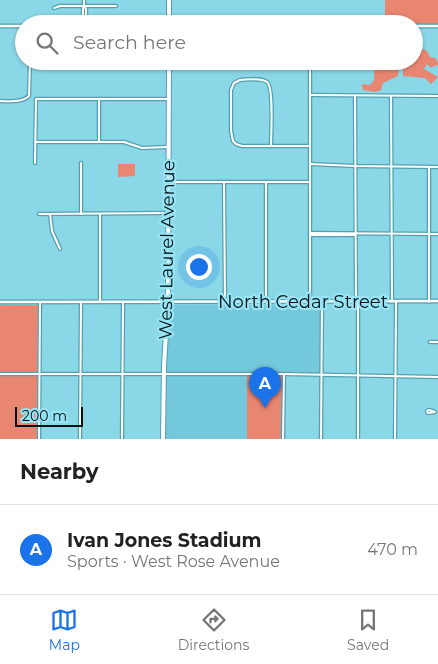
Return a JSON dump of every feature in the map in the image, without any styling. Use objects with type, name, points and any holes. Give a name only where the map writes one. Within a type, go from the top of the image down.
[{"type":"main road","points":[[169,0],[169,15]]},
{"type":"main road","name":"West Laurel Avenue","points":[[163,439],[168,302],[169,70]]},
{"type":"street","points":[[84,0],[85,15]]},
{"type":"street","points":[[54,8],[60,6],[116,6]]},
{"type":"street","points":[[0,26],[15,26]]},
{"type":"street","points":[[423,26],[438,26]]},
{"type":"street","points":[[0,101],[20,101],[29,96],[30,70]]},
{"type":"street","points":[[310,70],[310,302]]},
{"type":"street","points":[[271,146],[270,85],[267,81],[261,80],[237,81],[233,85],[232,90],[231,132],[233,141],[236,144],[242,146],[271,146],[310,146]]},
{"type":"street","points":[[311,95],[438,96]]},
{"type":"street","points":[[355,96],[358,439]]},
{"type":"street","points":[[391,96],[395,439]]},
{"type":"street","points":[[35,162],[36,99],[168,99]]},
{"type":"street","points":[[99,99],[99,142]]},
{"type":"street","points":[[35,142],[124,142],[142,148],[168,147]]},
{"type":"street","points":[[81,163],[81,214]]},
{"type":"street","points":[[310,164],[438,167]]},
{"type":"street","points":[[429,167],[429,302]]},
{"type":"street","points":[[168,182],[310,182]]},
{"type":"street","points":[[224,182],[224,302]]},
{"type":"street","points":[[266,182],[266,302]]},
{"type":"street","points":[[39,214],[167,213]]},
{"type":"street","points":[[50,214],[52,231],[60,249]]},
{"type":"street","points":[[100,214],[100,303]]},
{"type":"street","points":[[310,234],[438,234]]},
{"type":"street","name":"North Cedar Street","points":[[0,302],[438,302]]},
{"type":"street","points":[[321,439],[322,302]]},
{"type":"street","points":[[39,439],[40,303]]},
{"type":"street","points":[[80,439],[81,303]]},
{"type":"street","points":[[122,439],[123,303]]},
{"type":"street","points":[[430,342],[438,342]]},
{"type":"street","points":[[0,374],[284,374],[438,377]]},
{"type":"street","points":[[284,374],[284,439]]},
{"type":"shaded area","points":[[385,0],[438,0],[438,25],[423,25],[423,15],[385,15]]},
{"type":"shaded area","points":[[423,49],[438,62],[438,66],[436,65],[431,68],[427,64],[424,69],[438,77],[431,84],[425,78],[403,76],[403,70],[423,70]]},
{"type":"shaded area","points":[[399,70],[398,76],[383,83],[381,90],[375,92],[363,90],[362,84],[370,85],[374,80],[374,71]]},
{"type":"shaded area","points":[[118,164],[135,164],[135,176],[118,177]]},
{"type":"shaded area","points":[[320,304],[320,374],[166,373],[170,305]]},
{"type":"shaded area","points":[[0,305],[38,305],[37,439],[0,439]]},
{"type":"shaded area","points":[[165,376],[282,376],[282,439],[165,439]]},
{"type":"shaded area","points":[[247,376],[282,376],[282,439],[247,439]]},
{"type":"place","name":"Ivan Jones Stadium","points":[[265,408]]}]
